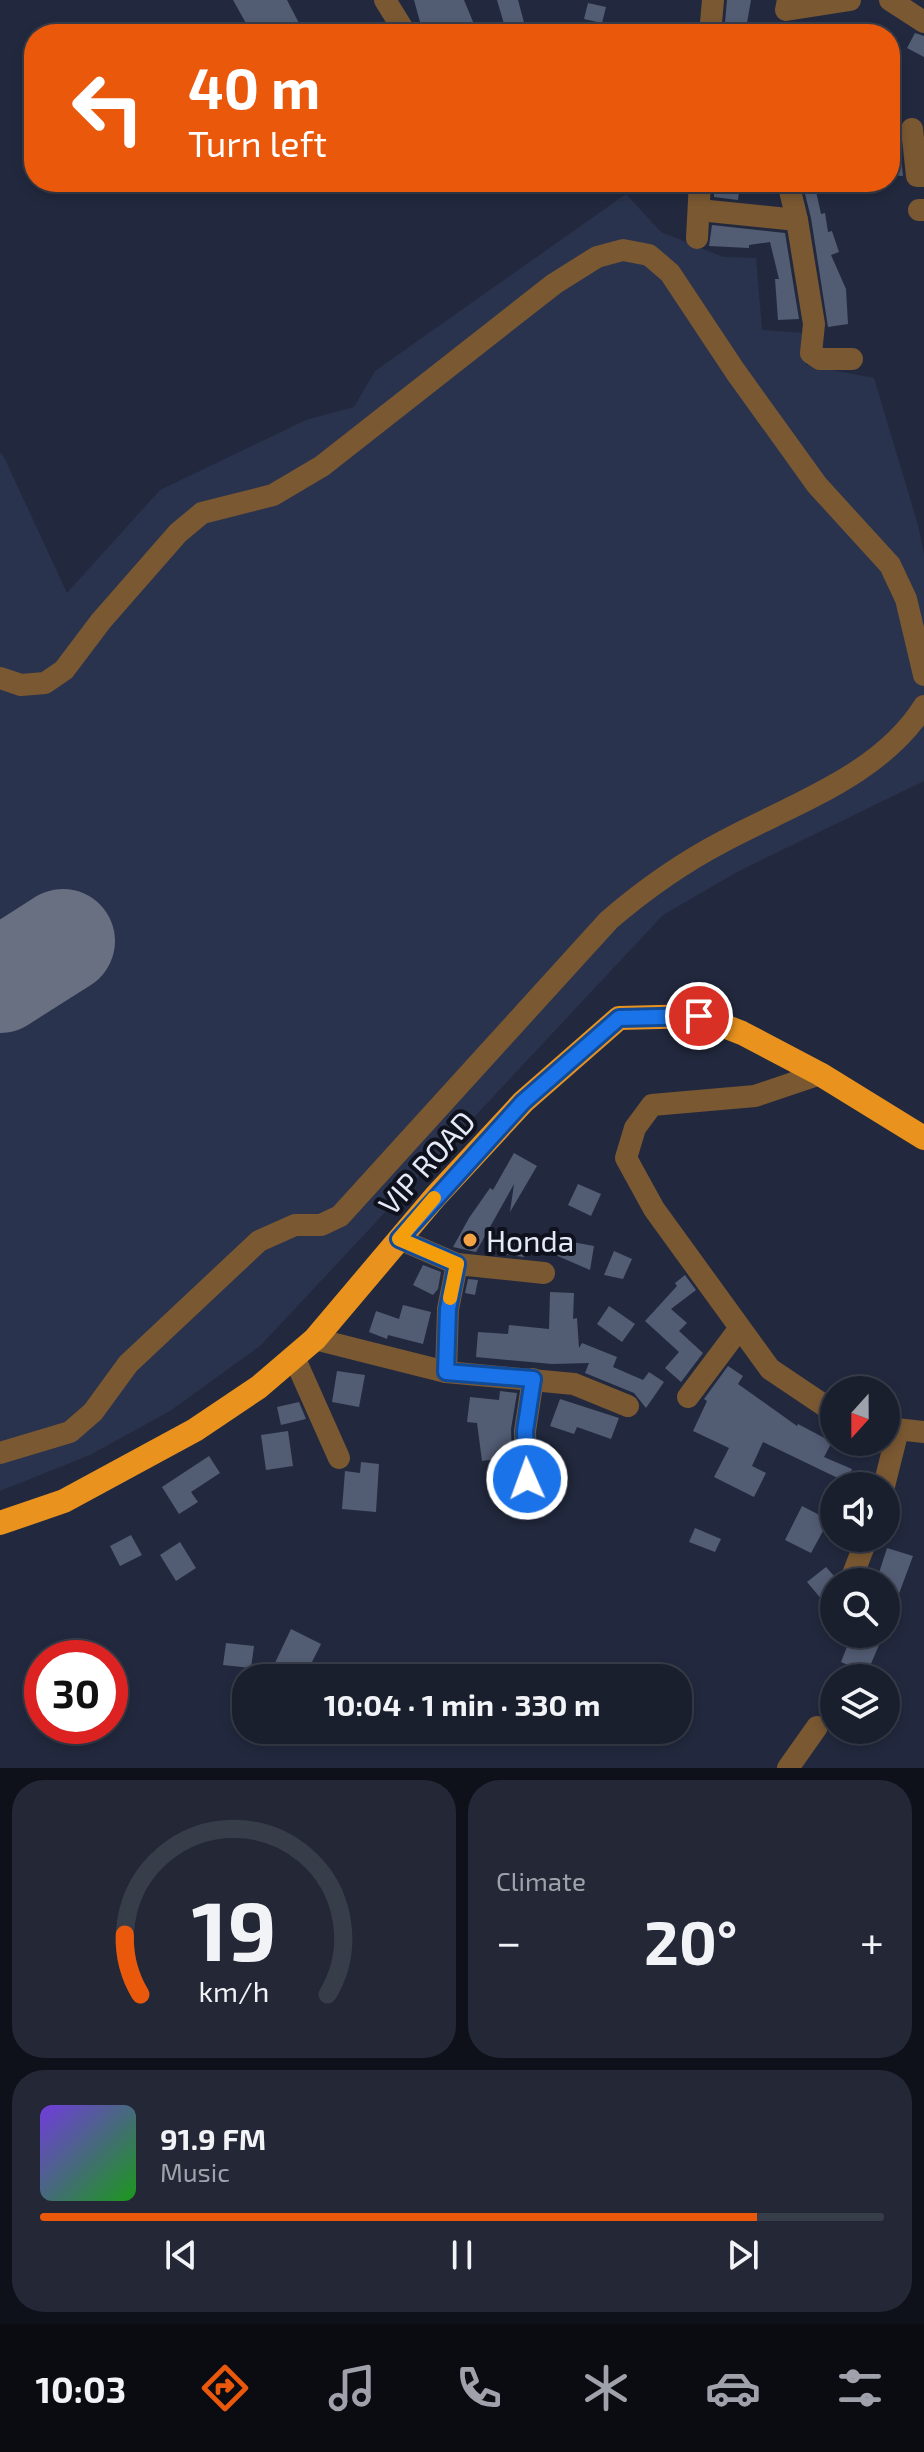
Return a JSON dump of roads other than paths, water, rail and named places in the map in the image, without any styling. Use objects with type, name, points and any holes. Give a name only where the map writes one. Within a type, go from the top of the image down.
[{"type":"highway","name":"VIP ROAD","points":[[0,1523],[64,1501],[195,1430],[259,1387],[315,1339],[399,1239],[523,1102],[619,1018],[699,1016],[742,1033],[820,1074],[924,1138]]},
{"type":"street","points":[[385,0],[400,24]]},
{"type":"street","points":[[711,24],[713,0]]},
{"type":"street","points":[[788,0],[786,10],[850,0]]},
{"type":"street","points":[[890,0],[924,22]]},
{"type":"street","points":[[912,129],[917,176],[924,176]]},
{"type":"street","points":[[697,238],[700,192]]},
{"type":"street","points":[[790,192],[814,324],[811,353],[820,359],[852,359]]},
{"type":"street","points":[[699,210],[797,220]]},
{"type":"street","points":[[0,678],[21,685],[45,683],[64,670],[101,621],[178,533],[202,513],[273,495],[322,466],[554,284],[597,257],[623,250],[649,255],[670,273],[735,371],[817,485],[890,565],[906,599],[924,675]]},
{"type":"street","points":[[0,1453],[70,1432],[93,1412],[128,1364],[259,1241],[295,1225],[321,1225],[340,1216],[609,920],[650,885],[721,842],[827,788],[880,755],[912,725],[924,706]]},
{"type":"street","points":[[820,1074],[755,1096],[652,1105],[635,1128],[626,1158],[654,1209],[770,1369],[820,1403]]},
{"type":"street","points":[[399,1239],[457,1264],[544,1273]]},
{"type":"street","points":[[446,1372],[448,1309],[457,1264]]},
{"type":"street","points":[[688,1397],[739,1329]]},
{"type":"street","points":[[315,1339],[446,1372],[574,1384],[628,1406]]},
{"type":"street","points":[[294,1357],[339,1458]]},
{"type":"street","points":[[527,1503],[525,1431],[533,1379]]},
{"type":"street","points":[[900,1430],[924,1432]]},
{"type":"street","points":[[788,1768],[817,1727]]},
{"type":"place","name":"Honda","points":[[470,1240]]}]
